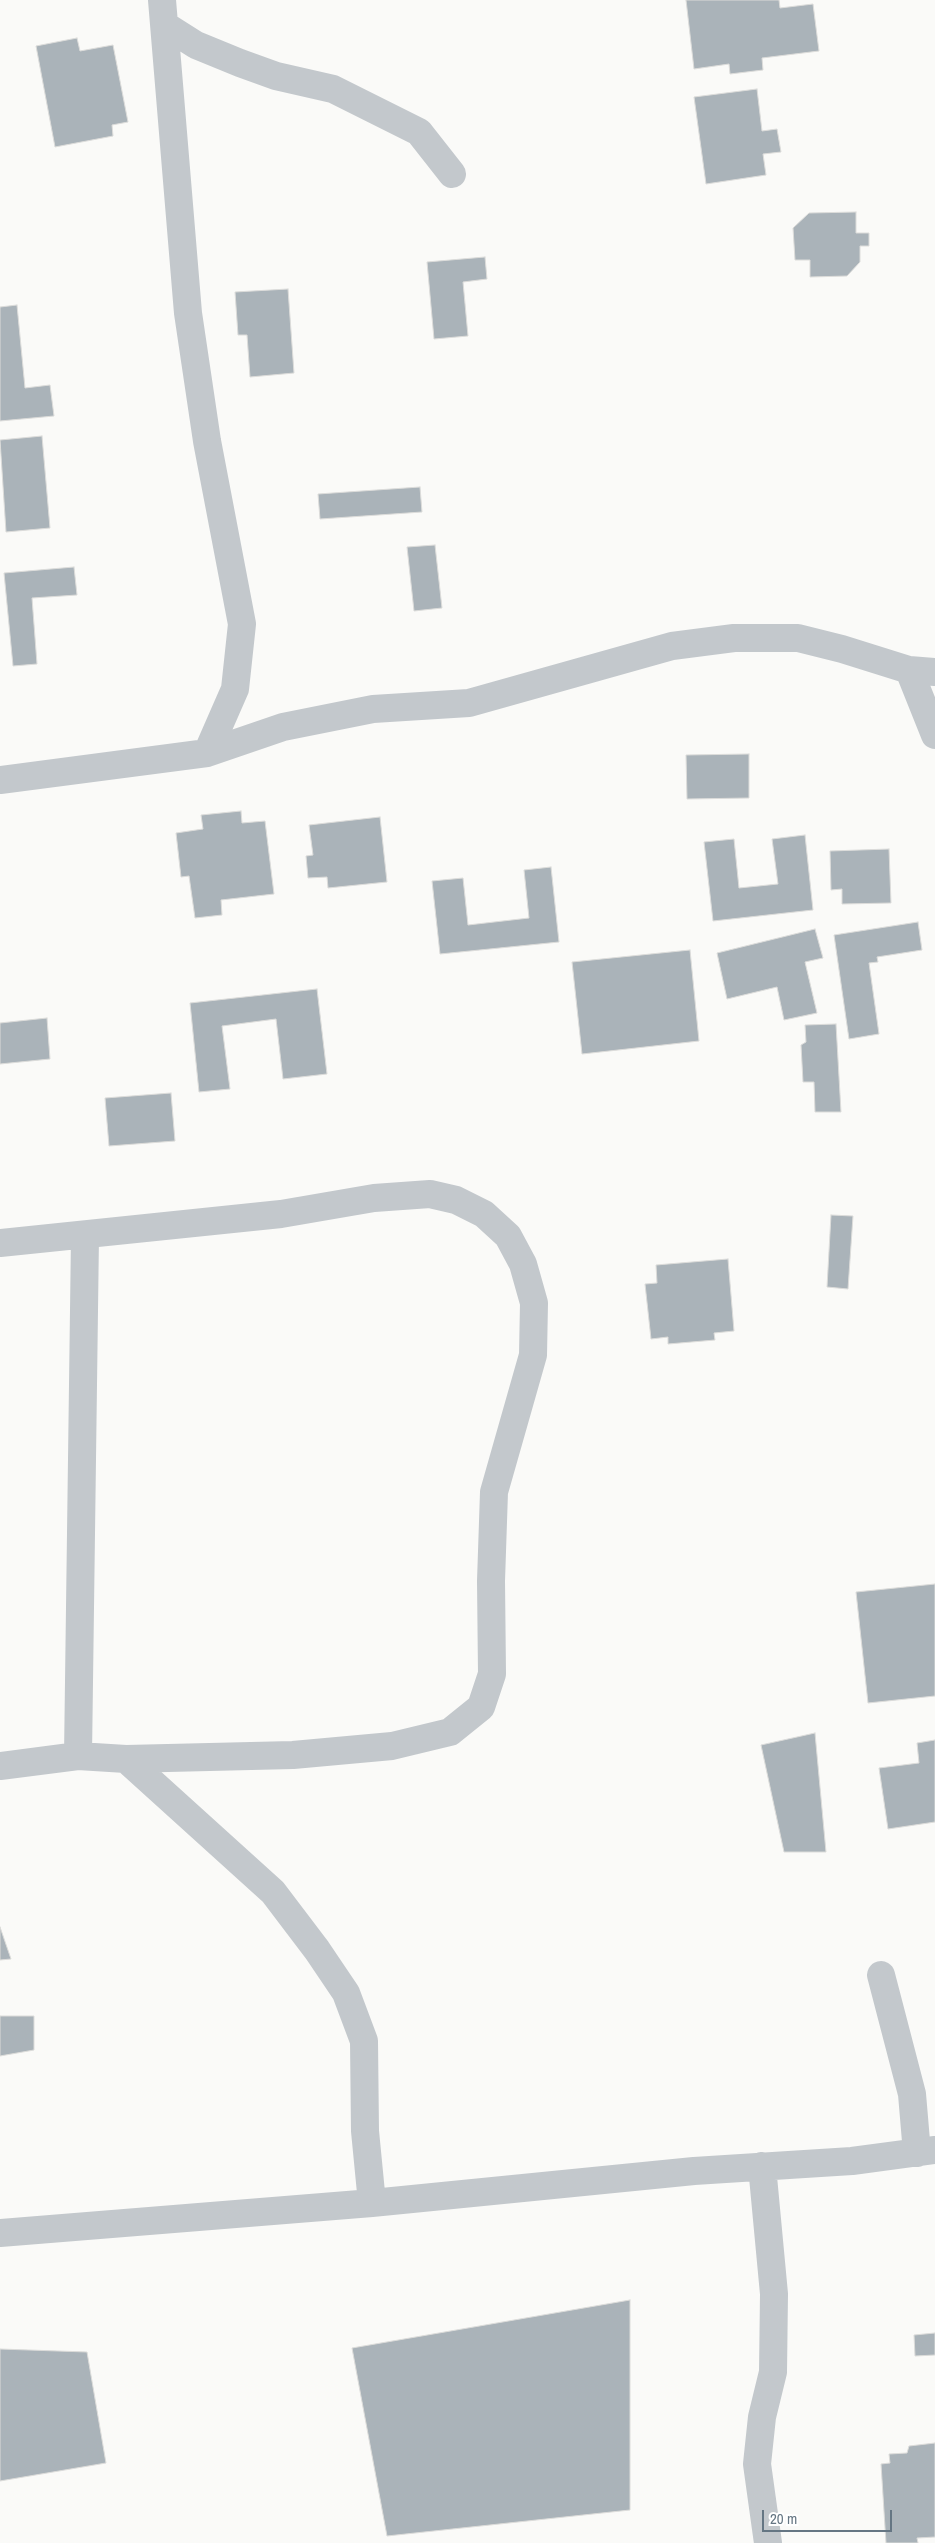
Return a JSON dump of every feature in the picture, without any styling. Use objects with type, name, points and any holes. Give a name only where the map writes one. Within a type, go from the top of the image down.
[{"type":"street","points":[[164,13],[196,45],[276,76],[333,89],[419,132],[452,174]]},
{"type":"street","points":[[164,13],[188,313],[207,441],[242,624],[234,689],[207,752]]},
{"type":"street","points":[[0,780],[207,752],[283,727],[373,709],[469,703],[672,646],[734,638],[798,638],[922,671],[935,735]]},
{"type":"street","points":[[0,1243],[85,1236],[281,1214],[374,1198],[430,1194],[456,1200],[484,1214],[508,1236],[523,1264],[534,1303],[533,1355],[494,1492],[491,1580],[492,1674],[481,1707],[450,1732],[392,1746],[293,1756],[126,1759],[78,1756],[0,1766]]},
{"type":"street","points":[[78,1756],[85,1236]]},
{"type":"street","points":[[126,1759],[273,1892],[317,1950],[346,1993],[364,2042],[365,2131],[372,2203]]},
{"type":"street","points":[[0,2233],[372,2203],[526,2186],[762,2166],[852,2161],[926,2151],[881,1975]]},
{"type":"street","points":[[762,2166],[774,2294],[773,2372],[762,2417],[757,2464],[768,2543]]},
{"type":"building","points":[[686,0],[779,0],[780,8],[813,4],[819,51],[762,58],[763,70],[730,74],[729,64],[694,69]]},
{"type":"building","points":[[77,38],[80,51],[113,45],[128,122],[112,125],[113,136],[55,147],[36,46]]},
{"type":"building","points":[[757,89],[762,131],[777,129],[781,152],[763,154],[766,175],[706,184],[694,97]]},
{"type":"building","points":[[856,212],[856,233],[869,233],[869,246],[860,246],[860,262],[847,276],[810,277],[810,260],[795,260],[793,228],[809,213]]},
{"type":"building","points":[[485,257],[487,279],[463,282],[468,336],[434,339],[427,262]]},
{"type":"building","points":[[288,289],[294,373],[250,377],[247,335],[238,335],[235,292]]},
{"type":"building","points":[[17,305],[25,388],[50,385],[54,416],[0,421],[0,307]]},
{"type":"building","points":[[42,436],[50,528],[6,532],[0,440]]},
{"type":"building","points":[[420,487],[422,512],[320,519],[318,494]]},
{"type":"building","points":[[435,545],[442,608],[414,611],[407,547]]},
{"type":"building","points":[[74,567],[77,595],[32,598],[37,664],[13,666],[4,573]]},
{"type":"building","points":[[749,754],[749,798],[687,799],[686,755]]},
{"type":"building","points":[[241,811],[242,823],[265,821],[274,894],[221,900],[222,915],[195,918],[189,876],[181,877],[176,833],[203,829],[201,815]]},
{"type":"building","points":[[380,817],[387,882],[328,888],[327,877],[308,878],[306,856],[313,855],[309,825]]},
{"type":"building","points":[[805,835],[813,910],[713,921],[704,842],[734,839],[739,888],[778,884],[772,839]]},
{"type":"building","points":[[889,849],[891,903],[842,904],[842,889],[831,890],[830,851]]},
{"type":"building","points":[[551,867],[559,942],[440,954],[432,881],[463,878],[468,925],[529,918],[524,870]]},
{"type":"building","points":[[918,922],[922,950],[877,957],[878,962],[869,963],[879,1034],[849,1039],[834,935]]},
{"type":"building","points":[[815,929],[823,958],[805,962],[817,1013],[784,1020],[777,987],[727,999],[717,953]]},
{"type":"building","points":[[690,950],[699,1041],[582,1054],[572,962]]},
{"type":"building","points":[[317,989],[327,1074],[283,1079],[276,1019],[222,1026],[230,1089],[199,1092],[190,1003]]},
{"type":"building","points":[[47,1018],[50,1059],[0,1064],[0,1023]]},
{"type":"building","points":[[836,1024],[841,1112],[815,1112],[814,1082],[803,1082],[801,1045],[806,1042],[805,1025]]},
{"type":"building","points":[[171,1093],[175,1141],[109,1146],[105,1098]]},
{"type":"building","points":[[831,1215],[853,1216],[848,1289],[827,1287]]},
{"type":"building","points":[[728,1259],[734,1331],[714,1333],[715,1340],[668,1344],[668,1337],[651,1339],[645,1284],[657,1283],[656,1265]]},
{"type":"building","points":[[935,1584],[935,1696],[868,1703],[856,1592]]},
{"type":"building","points":[[815,1733],[826,1852],[784,1852],[761,1745]]},
{"type":"building","points":[[935,1740],[935,1822],[888,1829],[879,1768],[919,1763],[917,1743]]},
{"type":"building","points":[[0,1927],[11,1959],[0,1960]]},
{"type":"building","points":[[0,2016],[34,2016],[34,2050],[0,2056]]},
{"type":"building","points":[[630,2300],[630,2510],[387,2536],[352,2348]]},
{"type":"building","points":[[935,2333],[935,2355],[915,2356],[914,2335]]},
{"type":"building","points":[[0,2349],[87,2352],[106,2463],[0,2481]]},
{"type":"building","points":[[935,2443],[935,2537],[917,2538],[918,2543],[886,2543],[881,2464],[890,2463],[889,2454],[907,2453],[909,2446]]}]
